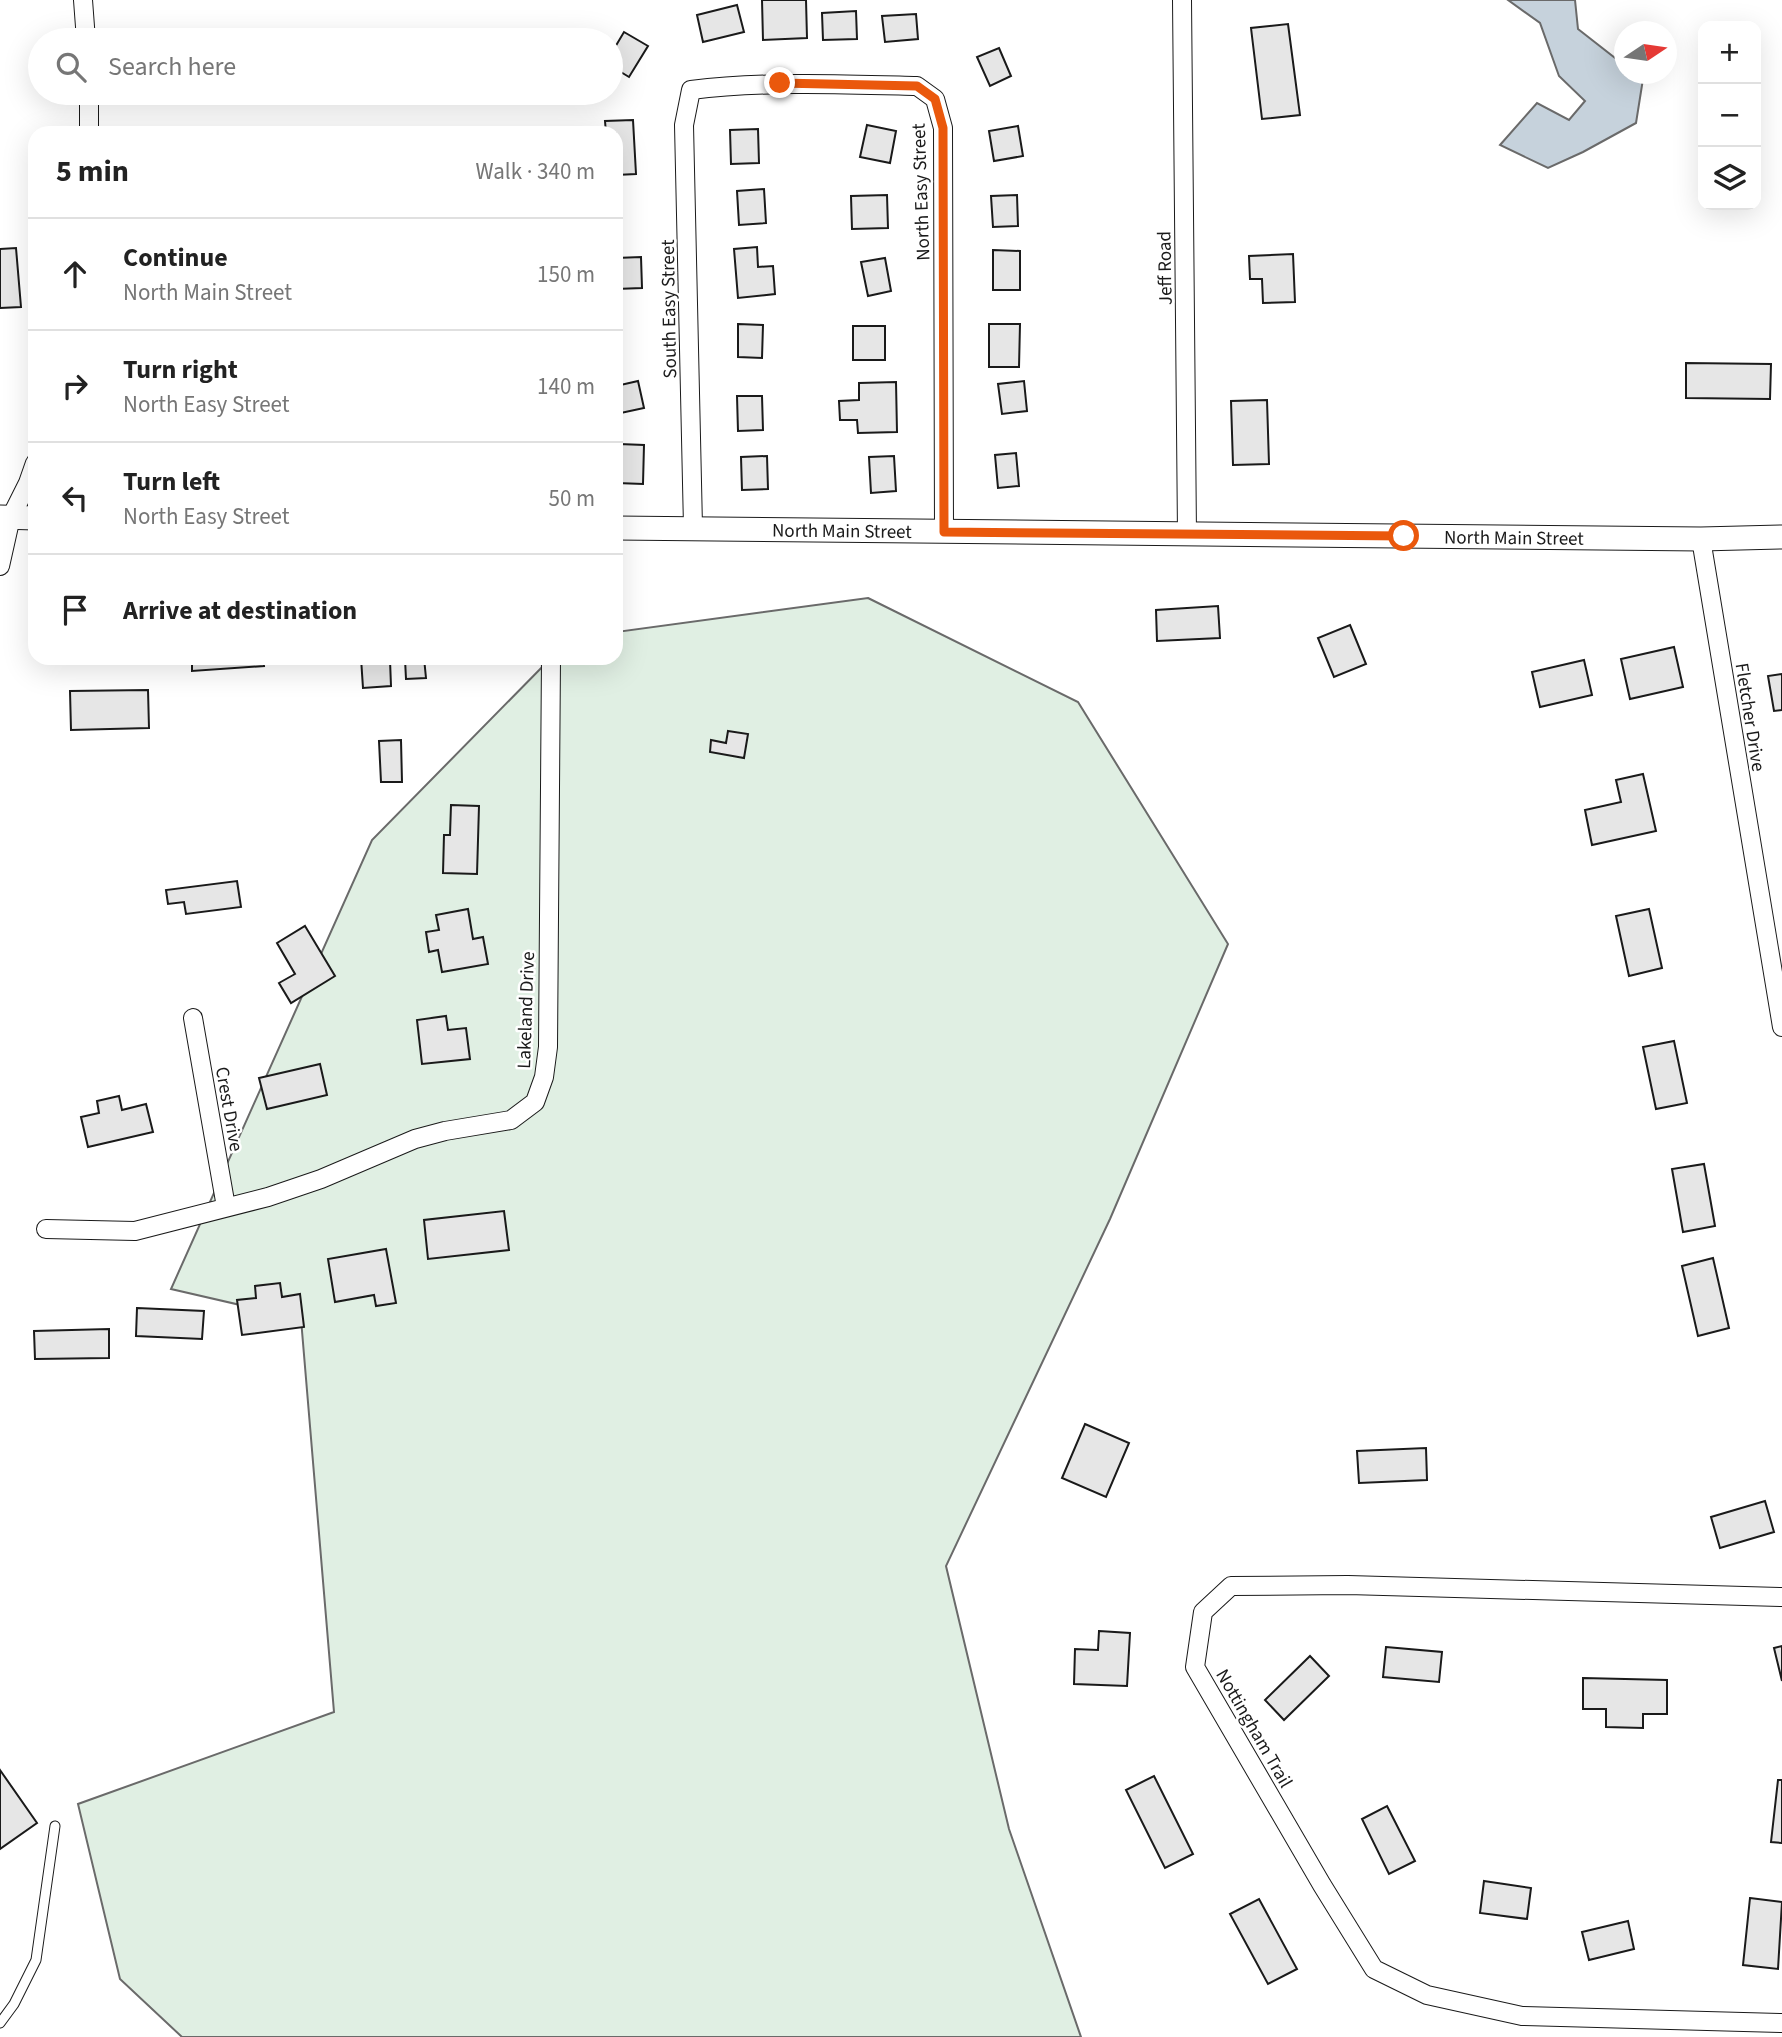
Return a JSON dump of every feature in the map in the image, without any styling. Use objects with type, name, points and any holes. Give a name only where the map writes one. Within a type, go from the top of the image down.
[{"type":"street","points":[[83,0],[85,28]]},
{"type":"street","name":"Jeff Road","points":[[1182,0],[1187,535]]},
{"type":"street","name":"North Easy Street","points":[[691,90],[780,83],[917,86],[935,99],[943,128],[944,532]]},
{"type":"street","name":"South Easy Street","points":[[691,90],[684,125],[693,527]]},
{"type":"street","points":[[89,105],[89,126]]},
{"type":"street","points":[[0,566],[6,517],[28,483]]},
{"type":"street","points":[[6,517],[28,518]]},
{"type":"street","name":"North Main Street","points":[[623,528],[1187,535],[1782,537]]},
{"type":"street","name":"Fletcher Drive","points":[[1701,538],[1777,965],[1782,1027]]},
{"type":"street","name":"Lakeland Drive","points":[[46,1229],[135,1231],[268,1197],[321,1179],[415,1139],[511,1120],[535,1102],[544,1077],[548,1047],[551,665]]},
{"type":"street","name":"Crest Drive","points":[[193,1018],[226,1207]]},
{"type":"street","name":"Nottingham Trail","points":[[1782,1597],[1314,1585],[1231,1586],[1203,1612],[1195,1667],[1374,1969],[1427,1995],[1522,2016],[1782,2022]]},
{"type":"lane","points":[[0,2023],[14,2004],[36,1960],[55,1826]]},
{"type":"green space","points":[[868,598],[1078,702],[1228,944],[1110,1219],[946,1566],[1009,1829],[1081,2037],[182,2037],[120,1979],[78,1804],[334,1712],[301,1319],[171,1289],[372,840],[544,665],[623,665],[623,631]]},
{"type":"shaded area","points":[[1508,0],[1575,0],[1578,29],[1614,57],[1614,84],[1642,84],[1636,123],[1548,168],[1500,145],[1537,103],[1569,120],[1585,101],[1559,76],[1540,23]]},
{"type":"building","points":[[762,0],[806,0],[807,38],[763,40]]},
{"type":"building","points":[[737,5],[744,32],[703,42],[697,15]]},
{"type":"building","points":[[856,11],[857,39],[823,40],[822,13]]},
{"type":"building","points":[[916,14],[918,39],[885,42],[882,16]]},
{"type":"building","points":[[1288,24],[1300,115],[1262,119],[1251,28]]},
{"type":"building","points":[[623,34],[648,46],[629,77],[623,73]]},
{"type":"building","points":[[999,48],[1011,76],[990,86],[977,57]]},
{"type":"building","points":[[633,120],[636,174],[623,175],[623,126],[605,126],[605,121]]},
{"type":"building","points":[[867,125],[896,131],[890,163],[860,157]]},
{"type":"building","points":[[1018,126],[1023,156],[994,161],[989,131]]},
{"type":"building","points":[[758,129],[759,163],[731,164],[730,130]]},
{"type":"building","points":[[764,189],[766,223],[739,225],[737,191]]},
{"type":"building","points":[[887,195],[888,228],[852,229],[851,196]]},
{"type":"building","points":[[1017,195],[1018,226],[993,227],[991,196]]},
{"type":"building","points":[[757,247],[758,267],[773,266],[775,294],[738,298],[734,249]]},
{"type":"building","points":[[16,248],[21,307],[0,308],[0,249]]},
{"type":"building","points":[[993,250],[1020,251],[1020,290],[993,290]]},
{"type":"building","points":[[1293,254],[1295,302],[1263,303],[1262,279],[1250,279],[1249,256]]},
{"type":"building","points":[[641,257],[642,288],[623,289],[623,258]]},
{"type":"building","points":[[885,258],[891,291],[868,296],[861,262]]},
{"type":"building","points":[[738,324],[763,325],[762,358],[738,357]]},
{"type":"building","points":[[989,324],[1020,324],[1019,367],[989,367]]},
{"type":"building","points":[[853,326],[885,326],[885,360],[853,360]]},
{"type":"building","points":[[1686,363],[1771,364],[1770,399],[1686,398]]},
{"type":"building","points":[[638,381],[644,408],[623,412],[623,384]]},
{"type":"building","points":[[1024,381],[1027,411],[1002,414],[998,384]]},
{"type":"building","points":[[896,382],[897,432],[858,433],[857,420],[840,420],[839,401],[859,400],[859,383]]},
{"type":"building","points":[[737,396],[762,396],[763,430],[738,431]]},
{"type":"building","points":[[1267,400],[1269,464],[1233,465],[1231,401]]},
{"type":"building","points":[[623,444],[644,445],[643,484],[623,483]]},
{"type":"building","points":[[1016,453],[1019,486],[998,488],[995,455]]},
{"type":"building","points":[[767,456],[768,489],[742,490],[741,457]]},
{"type":"building","points":[[894,456],[896,491],[871,493],[869,457]]},
{"type":"building","points":[[1218,606],[1220,638],[1157,641],[1156,610]]},
{"type":"building","points":[[1350,625],[1366,664],[1334,677],[1318,638]]},
{"type":"building","points":[[1674,647],[1683,687],[1630,699],[1621,659]]},
{"type":"building","points":[[1584,660],[1592,695],[1540,707],[1532,672]]},
{"type":"building","points":[[192,665],[264,666],[192,671]]},
{"type":"building","points":[[361,665],[390,665],[391,686],[363,688]]},
{"type":"building","points":[[405,665],[425,665],[426,678],[406,679]]},
{"type":"building","points":[[1782,674],[1782,710],[1774,711],[1768,676]]},
{"type":"building","points":[[148,690],[149,728],[71,730],[70,691]]},
{"type":"building","points":[[728,731],[748,734],[744,758],[710,752],[711,740],[726,743]]},
{"type":"building","points":[[401,740],[402,782],[381,782],[379,741]]},
{"type":"building","points":[[1643,774],[1656,831],[1592,845],[1585,810],[1621,802],[1616,780]]},
{"type":"building","points":[[451,805],[479,806],[477,874],[443,873],[444,835],[450,835]]},
{"type":"building","points":[[237,881],[241,907],[186,914],[184,902],[168,904],[166,890]]},
{"type":"building","points":[[468,909],[473,939],[483,937],[488,964],[442,972],[438,950],[429,952],[426,932],[439,930],[436,915]]},
{"type":"building","points":[[1649,909],[1662,968],[1629,976],[1616,916]]},
{"type":"building","points":[[305,926],[335,976],[291,1003],[279,983],[295,974],[277,943]]},
{"type":"building","points":[[446,1016],[448,1030],[466,1028],[470,1059],[422,1064],[417,1020]]},
{"type":"building","points":[[1674,1041],[1687,1103],[1656,1109],[1643,1047]]},
{"type":"building","points":[[320,1064],[327,1095],[267,1109],[259,1078]]},
{"type":"building","points":[[119,1096],[122,1110],[146,1104],[153,1132],[88,1147],[81,1117],[99,1113],[97,1101]]},
{"type":"building","points":[[1704,1164],[1715,1226],[1683,1232],[1672,1169]]},
{"type":"building","points":[[504,1211],[509,1250],[428,1259],[424,1220]]},
{"type":"building","points":[[386,1249],[396,1303],[376,1306],[374,1295],[335,1302],[328,1259]]},
{"type":"building","points":[[1713,1258],[1729,1328],[1698,1336],[1682,1266]]},
{"type":"building","points":[[280,1283],[282,1297],[300,1294],[304,1327],[242,1335],[237,1300],[256,1298],[255,1286]]},
{"type":"building","points":[[137,1308],[204,1311],[202,1339],[136,1336]]},
{"type":"building","points":[[109,1329],[109,1358],[35,1359],[34,1331]]},
{"type":"building","points":[[1085,1424],[1129,1443],[1106,1497],[1062,1478]]},
{"type":"building","points":[[1426,1448],[1427,1480],[1359,1483],[1357,1451]]},
{"type":"building","points":[[1765,1501],[1774,1532],[1720,1548],[1711,1517]]},
{"type":"building","points":[[1099,1631],[1130,1633],[1127,1686],[1074,1684],[1075,1649],[1098,1650]]},
{"type":"building","points":[[1782,1646],[1782,1681],[1774,1648]]},
{"type":"building","points":[[1386,1647],[1442,1652],[1439,1682],[1383,1677]]},
{"type":"building","points":[[1310,1656],[1329,1676],[1284,1720],[1265,1700]]},
{"type":"building","points":[[1583,1678],[1667,1680],[1667,1714],[1643,1714],[1643,1728],[1606,1727],[1606,1709],[1583,1709]]},
{"type":"building","points":[[0,1770],[37,1823],[0,1849]]},
{"type":"building","points":[[1154,1776],[1193,1854],[1165,1868],[1126,1790]]},
{"type":"building","points":[[1778,1780],[1782,1780],[1782,1843],[1771,1842]]},
{"type":"building","points":[[1387,1806],[1415,1861],[1389,1874],[1362,1819]]},
{"type":"building","points":[[1484,1881],[1531,1888],[1527,1919],[1480,1913]]},
{"type":"building","points":[[1750,1898],[1782,1902],[1778,1969],[1743,1965]]},
{"type":"building","points":[[1259,1899],[1297,1969],[1268,1984],[1230,1914]]},
{"type":"building","points":[[1628,1921],[1634,1949],[1589,1960],[1582,1932]]},
{"type":"route","points":[[780,83],[917,86],[935,99],[943,128],[944,532],[1404,536]]}]
